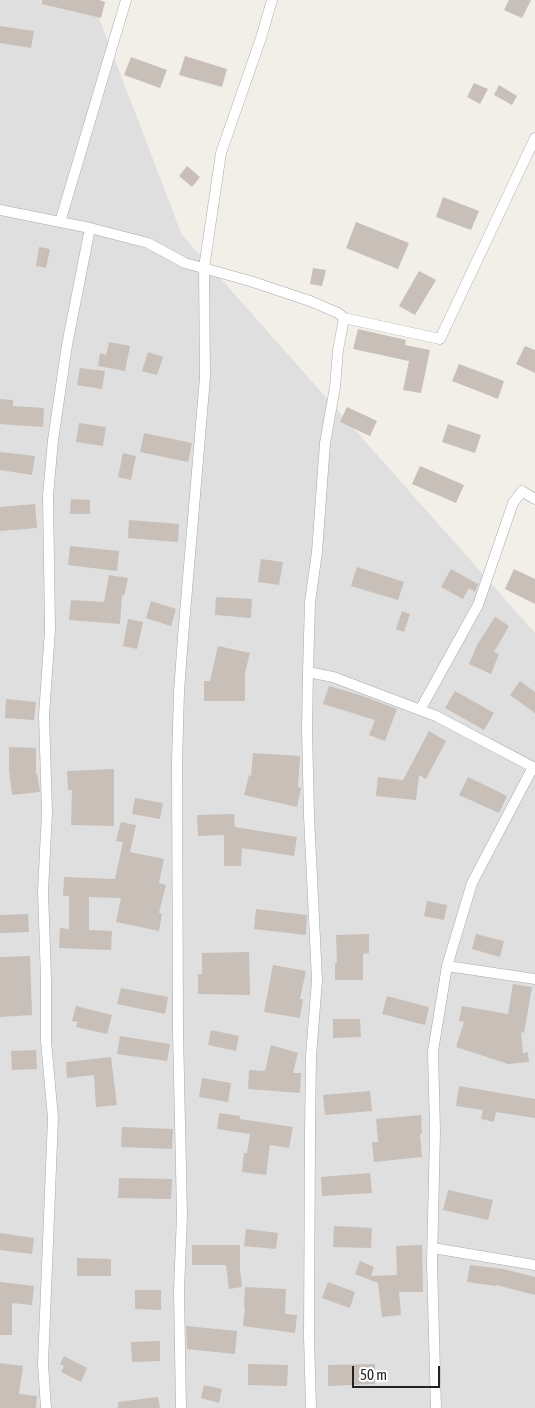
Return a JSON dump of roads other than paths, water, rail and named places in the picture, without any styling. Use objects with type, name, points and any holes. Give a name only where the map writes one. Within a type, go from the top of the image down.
[{"type":"street","points":[[60,222],[126,0]]},
{"type":"street","points":[[181,1408],[179,1290],[182,1215],[178,1031],[178,753],[183,638],[204,377],[204,268],[221,153],[262,38],[272,0]]},
{"type":"street","points":[[0,210],[90,228],[148,243],[185,263],[250,281],[310,301],[338,313],[344,318],[440,339],[535,138]]},
{"type":"street","points":[[46,1408],[43,1364],[53,1118],[46,1041],[43,890],[47,812],[44,716],[50,630],[48,496],[53,440],[66,345],[90,228]]},
{"type":"street","points":[[311,1408],[309,1336],[311,1056],[317,980],[307,729],[310,602],[317,552],[325,443],[344,318]]},
{"type":"street","points":[[420,710],[478,605],[513,503],[522,491],[535,499]]},
{"type":"street","points":[[308,672],[333,677],[436,716],[534,765],[472,882],[447,966],[433,1051],[435,1131],[433,1248],[436,1408]]},
{"type":"street","points":[[447,966],[535,979]]},
{"type":"street","points":[[433,1248],[535,1265]]}]
